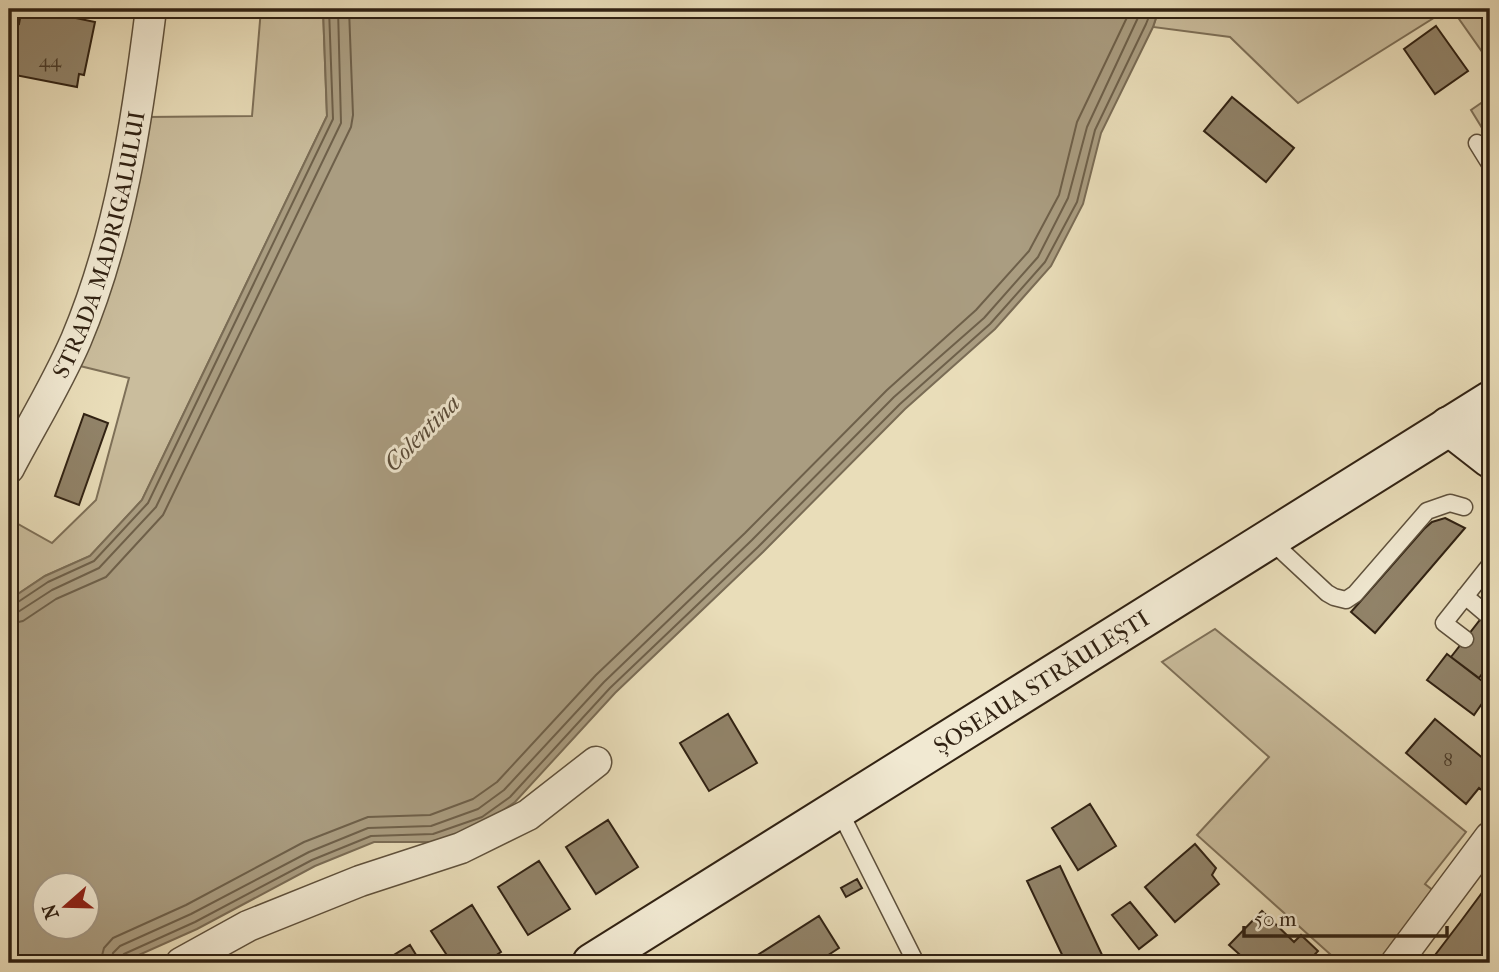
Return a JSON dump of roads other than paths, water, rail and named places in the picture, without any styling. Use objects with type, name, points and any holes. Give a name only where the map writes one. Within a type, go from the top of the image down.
[{"type":"street","name":"STRADA MADRIGALULUI","points":[[9,468],[75,341],[108,250],[138,112],[151,9]]},
{"type":"street","name":"ȘOSEAUA STRĂULEȘTI","points":[[592,963],[1490,401]]},
{"type":"street","points":[[1449,426],[1490,458]]},
{"type":"street","points":[[181,963],[248,926],[360,881],[461,848],[528,815],[596,762]]},
{"type":"street","points":[[1396,963],[1490,837]]},
{"type":"lane","points":[[1478,143],[1490,164]]},
{"type":"lane","points":[[1269,539],[1327,593],[1346,600],[1355,594],[1427,511],[1450,503],[1464,507]]},
{"type":"lane","points":[[1465,639],[1444,623],[1489,570]]},
{"type":"lane","points":[[1465,596],[1485,613]]},
{"type":"lane","points":[[838,808],[916,963]]},
{"type":"water","name":"Colentina","points":[[323,9],[1159,9],[1153,27],[1101,133],[1083,204],[1051,266],[995,329],[905,409],[763,552],[615,693],[515,802],[485,823],[434,842],[374,842],[315,866],[197,929],[121,963],[9,963],[9,600],[45,576],[90,556],[142,500],[327,116]]}]
